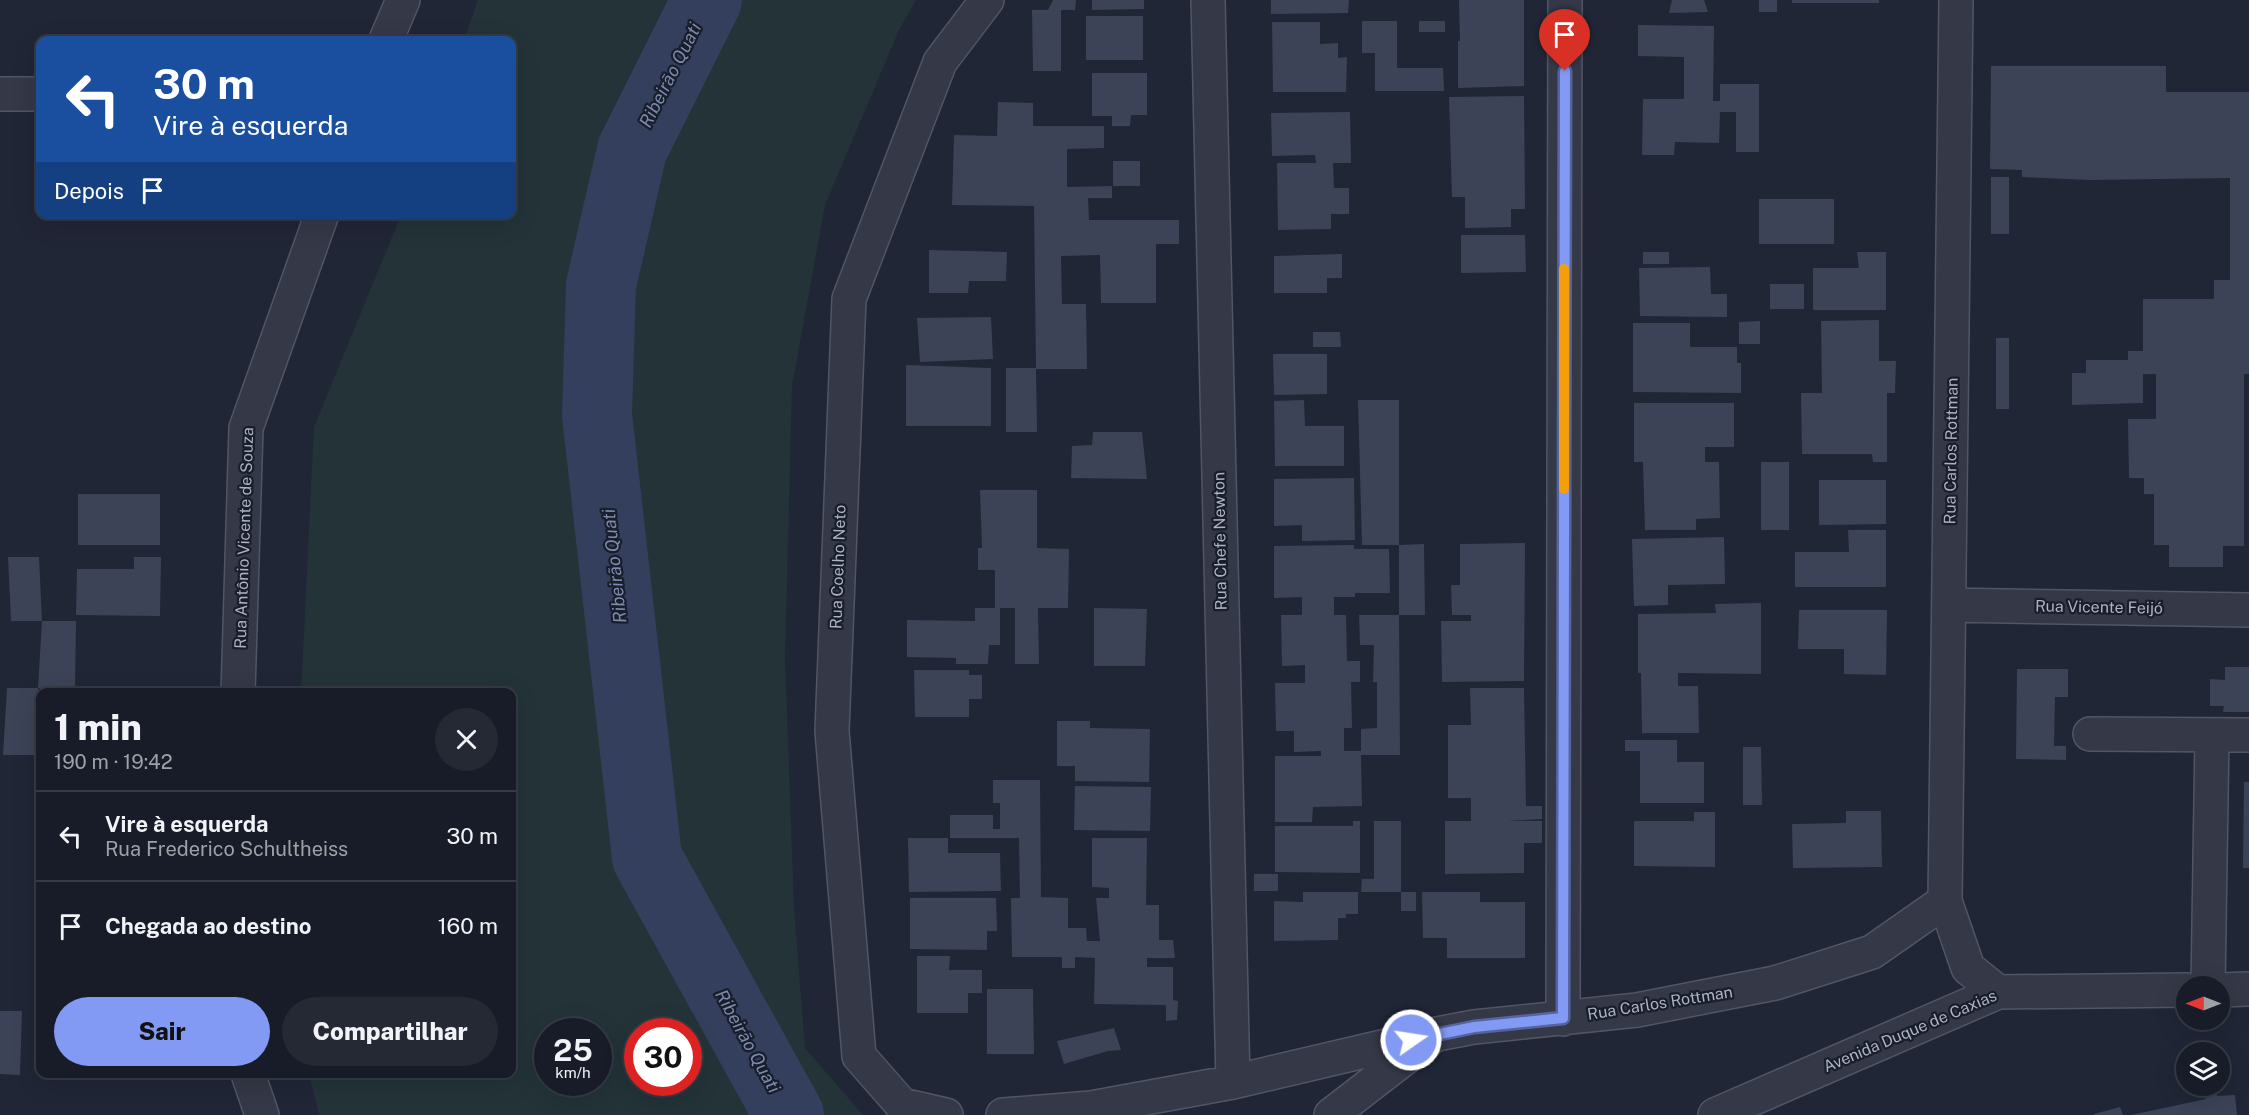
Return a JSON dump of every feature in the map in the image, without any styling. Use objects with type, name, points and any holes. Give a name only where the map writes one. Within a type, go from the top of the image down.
[{"type":"street","points":[[388,36],[403,0]]},
{"type":"street","name":"Rua Coelho Neto","points":[[946,1115],[903,1105],[859,1056],[832,731],[849,299],[940,62],[987,0]]},
{"type":"street","name":"Rua Chefe Newton","points":[[1208,0],[1233,1082]]},
{"type":"street","points":[[1563,1018],[1565,0]]},
{"type":"street","name":"Rua Carlos Rottman","points":[[1956,0],[1945,901],[1968,968],[1998,992]]},
{"type":"street","points":[[0,94],[36,94]]},
{"type":"street","name":"Rua Antônio Vicente de Souza","points":[[238,688],[246,428],[320,219]]},
{"type":"street","name":"Rua Vicente Feijó","points":[[1949,604],[2249,610]]},
{"type":"street","points":[[2090,734],[2249,735]]},
{"type":"street","points":[[2208,976],[2212,735]]},
{"type":"street","name":"Rua Carlos Rottman","points":[[1004,1115],[1091,1108],[1233,1082],[1474,1027],[1637,1010],[1775,983],[1872,952],[1945,901]]},
{"type":"street","points":[[2230,990],[2249,989]]},
{"type":"street","name":"Avenida Duque de Caxias","points":[[1715,1115],[1998,992],[2176,990]]},
{"type":"street","points":[[1331,1115],[1437,1034]]},
{"type":"street","points":[[249,1078],[262,1115]]},
{"type":"shaded area","points":[[478,0],[916,0],[899,30],[825,205],[792,386],[785,658],[794,908],[805,1048],[863,1115],[319,1115],[310,1078],[516,1078],[516,688],[301,688],[314,427],[399,219],[516,219],[516,36],[465,36]]},
{"type":"building","points":[[1053,0],[1076,0],[1075,10],[1061,10],[1061,71],[1033,71],[1032,10],[1048,10]]},
{"type":"building","points":[[1092,0],[1144,0],[1144,9],[1092,10]]},
{"type":"building","points":[[1271,0],[1349,0],[1348,13],[1271,14]]},
{"type":"building","points":[[1459,0],[1524,0],[1524,86],[1458,88]]},
{"type":"building","points":[[1672,0],[1704,0],[1708,12],[1669,13]]},
{"type":"building","points":[[1759,0],[1777,0],[1777,12],[1759,12]]},
{"type":"building","points":[[1792,0],[1879,0],[1879,3],[1792,3]]},
{"type":"building","points":[[1086,16],[1143,16],[1143,60],[1086,60]]},
{"type":"building","points":[[1362,21],[1397,21],[1397,68],[1443,68],[1444,91],[1375,91],[1375,53],[1362,53]]},
{"type":"building","points":[[1419,21],[1445,21],[1445,32],[1419,32]]},
{"type":"building","points":[[1272,22],[1320,22],[1320,44],[1338,43],[1338,58],[1347,57],[1346,92],[1273,92]]},
{"type":"building","points":[[1638,25],[1714,26],[1713,101],[1720,101],[1720,84],[1759,84],[1759,152],[1736,152],[1736,112],[1720,112],[1719,143],[1675,142],[1674,155],[1642,155],[1643,99],[1684,99],[1684,57],[1638,56]]},
{"type":"building","points":[[1991,66],[2166,66],[2166,92],[2249,92],[2249,374],[2244,374],[2244,546],[2223,546],[2223,567],[2169,567],[2169,545],[2154,545],[2154,494],[2144,494],[2144,478],[2129,478],[2128,419],[2156,419],[2156,374],[2143,374],[2143,403],[2072,405],[2072,373],[2086,373],[2086,360],[2128,360],[2128,351],[2143,351],[2143,299],[2214,299],[2214,280],[2230,280],[2230,178],[2090,180],[2022,177],[2022,170],[1990,169]]},
{"type":"building","points":[[1092,73],[1147,73],[1147,115],[1131,115],[1130,126],[1112,126],[1112,116],[1092,116]]},
{"type":"building","points":[[1524,96],[1525,209],[1511,209],[1511,227],[1465,228],[1465,197],[1452,197],[1449,97]]},
{"type":"building","points":[[998,102],[1033,103],[1033,126],[1104,126],[1104,148],[1067,149],[1067,187],[1112,186],[1112,198],[1088,198],[1089,220],[1179,220],[1179,244],[1156,244],[1156,303],[1101,303],[1100,255],[1061,256],[1062,304],[1086,304],[1087,369],[1036,369],[1037,432],[1006,432],[1006,368],[1036,368],[1034,206],[952,205],[954,135],[997,136]]},
{"type":"building","points":[[1350,112],[1351,163],[1333,163],[1334,188],[1349,188],[1349,214],[1331,214],[1331,229],[1278,230],[1277,163],[1316,163],[1315,155],[1272,156],[1271,113]]},
{"type":"building","points":[[1113,161],[1140,161],[1140,186],[1113,186]]},
{"type":"building","points":[[1991,177],[2009,177],[2009,234],[1991,234]]},
{"type":"building","points":[[1759,199],[1834,199],[1834,244],[1759,244]]},
{"type":"building","points":[[1461,235],[1525,235],[1526,272],[1461,273]]},
{"type":"building","points":[[929,250],[1007,252],[1006,281],[969,281],[968,293],[929,293]]},
{"type":"building","points":[[1643,252],[1669,252],[1669,264],[1643,264]]},
{"type":"building","points":[[1857,252],[1886,252],[1886,310],[1813,310],[1813,268],[1859,268]]},
{"type":"building","points":[[1342,254],[1342,278],[1327,278],[1327,293],[1274,293],[1274,256]]},
{"type":"building","points":[[1710,267],[1711,294],[1727,294],[1727,317],[1640,316],[1639,268]]},
{"type":"building","points":[[1770,284],[1804,284],[1804,309],[1770,309]]},
{"type":"building","points":[[991,317],[993,359],[920,362],[917,318]]},
{"type":"building","points":[[1879,320],[1879,361],[1896,361],[1895,393],[1887,393],[1887,462],[1873,462],[1872,454],[1802,454],[1801,393],[1822,393],[1821,321]]},
{"type":"building","points":[[1760,321],[1760,344],[1739,344],[1739,322]]},
{"type":"building","points":[[1633,323],[1690,323],[1690,347],[1737,347],[1737,363],[1741,363],[1741,393],[1633,392]]},
{"type":"building","points":[[1313,332],[1340,332],[1341,347],[1313,347]]},
{"type":"building","points":[[1996,338],[2009,338],[2009,409],[1996,409]]},
{"type":"building","points":[[1273,354],[1327,354],[1327,394],[1274,395]]},
{"type":"building","points":[[906,365],[991,368],[991,426],[906,426]]},
{"type":"building","points":[[1304,400],[1305,426],[1344,426],[1344,466],[1275,466],[1274,401]]},
{"type":"building","points":[[1358,400],[1399,400],[1399,545],[1362,545]]},
{"type":"building","points":[[1634,403],[1734,403],[1734,447],[1705,447],[1705,462],[1719,462],[1720,518],[1696,519],[1696,530],[1645,530],[1643,462],[1634,462]]},
{"type":"building","points":[[1093,432],[1142,432],[1147,479],[1071,478],[1072,446],[1092,445]]},
{"type":"building","points":[[1761,462],[1789,462],[1789,530],[1761,530]]},
{"type":"building","points":[[1354,478],[1355,540],[1302,541],[1302,525],[1274,526],[1274,479]]},
{"type":"building","points":[[1819,480],[1886,480],[1886,524],[1819,525]]},
{"type":"building","points":[[980,490],[1037,490],[1037,548],[1069,549],[1068,608],[1038,608],[1039,664],[1015,664],[1015,608],[1000,608],[1000,645],[989,645],[988,664],[956,664],[956,658],[907,657],[907,620],[975,621],[975,608],[995,608],[995,570],[978,570],[978,548],[982,548]]},
{"type":"building","points":[[78,494],[160,494],[160,545],[78,545]]},
{"type":"building","points":[[1848,530],[1886,530],[1886,587],[1795,587],[1795,552],[1849,552]]},
{"type":"building","points":[[1724,537],[1725,584],[1668,585],[1668,605],[1634,606],[1632,539]]},
{"type":"building","points":[[1525,543],[1524,681],[1442,682],[1441,621],[1471,621],[1471,615],[1452,615],[1451,585],[1460,585],[1460,544]]},
{"type":"building","points":[[1424,544],[1425,615],[1399,615],[1399,545]]},
{"type":"building","points":[[1354,545],[1354,549],[1389,549],[1390,593],[1355,593],[1355,597],[1334,597],[1334,615],[1346,615],[1347,661],[1360,661],[1360,682],[1351,682],[1352,728],[1344,728],[1344,751],[1361,751],[1361,729],[1377,728],[1377,682],[1373,682],[1374,645],[1360,645],[1359,615],[1399,615],[1400,755],[1361,755],[1362,806],[1313,807],[1312,822],[1275,822],[1275,756],[1321,756],[1321,751],[1294,752],[1294,731],[1276,731],[1275,683],[1305,683],[1305,665],[1282,666],[1281,615],[1302,615],[1302,597],[1274,598],[1274,546]]},
{"type":"building","points":[[8,557],[39,557],[42,621],[11,621]]},
{"type":"building","points":[[134,557],[161,557],[160,616],[76,615],[77,569],[134,569]]},
{"type":"building","points":[[1761,603],[1761,674],[1678,673],[1678,686],[1698,686],[1699,733],[1642,733],[1641,673],[1638,673],[1638,614],[1716,613],[1715,604]]},
{"type":"building","points":[[1094,608],[1147,609],[1145,666],[1094,666]]},
{"type":"building","points":[[1799,610],[1887,610],[1886,675],[1844,674],[1844,649],[1798,649]]},
{"type":"building","points":[[42,621],[76,621],[75,688],[38,688]]},
{"type":"building","points":[[2225,667],[2249,667],[2249,712],[2223,712],[2224,706],[2210,706],[2210,679],[2225,680]]},
{"type":"building","points":[[2017,669],[2068,669],[2068,697],[2055,697],[2054,746],[2066,746],[2066,760],[2016,759]]},
{"type":"building","points":[[914,670],[969,670],[969,675],[982,675],[982,699],[969,699],[969,717],[915,717]]},
{"type":"building","points":[[7,688],[36,688],[35,755],[3,755]]},
{"type":"building","points":[[1470,688],[1524,688],[1526,806],[1542,806],[1542,819],[1507,821],[1542,821],[1542,843],[1524,843],[1524,873],[1445,874],[1445,821],[1471,821],[1471,798],[1448,798],[1448,725],[1471,725]]},
{"type":"building","points":[[1057,721],[1090,721],[1090,728],[1150,729],[1149,782],[1075,781],[1075,766],[1057,766]]},
{"type":"building","points":[[1625,740],[1677,740],[1677,762],[1704,762],[1704,803],[1640,803],[1640,751],[1625,751]]},
{"type":"building","points":[[1743,747],[1761,747],[1762,805],[1743,805]]},
{"type":"building","points":[[993,780],[1040,780],[1041,897],[1068,898],[1068,928],[1086,928],[1087,941],[1100,941],[1096,898],[1109,898],[1109,888],[1092,887],[1092,838],[1147,838],[1146,905],[1159,905],[1159,940],[1173,940],[1175,958],[1147,958],[1147,967],[1173,967],[1173,1000],[1178,1001],[1177,1020],[1166,1021],[1166,1005],[1094,1004],[1095,958],[1075,957],[1075,968],[1062,968],[1062,957],[1012,957],[1011,898],[1020,898],[1019,838],[950,838],[950,815],[993,815],[993,829],[1000,829],[1000,803],[993,803]]},
{"type":"building","points":[[2244,782],[2249,782],[2249,868],[2243,868]]},
{"type":"building","points":[[1075,786],[1151,787],[1150,831],[1074,830]]},
{"type":"building","points":[[1846,811],[1881,811],[1882,867],[1793,868],[1792,824],[1846,823]]},
{"type":"building","points":[[1694,812],[1715,812],[1715,867],[1634,866],[1634,821],[1694,821]]},
{"type":"building","points":[[1353,821],[1360,821],[1360,873],[1275,872],[1275,826],[1353,826]]},
{"type":"building","points":[[1374,821],[1401,821],[1401,892],[1361,892],[1362,879],[1374,879]]},
{"type":"building","points":[[908,838],[948,838],[948,853],[1000,853],[1001,891],[909,892]]},
{"type":"building","points":[[1254,874],[1278,874],[1278,891],[1254,891]]},
{"type":"building","points":[[1303,892],[1358,892],[1358,914],[1346,914],[1346,918],[1338,918],[1338,940],[1274,941],[1274,901],[1303,902]]},
{"type":"building","points":[[1401,892],[1416,892],[1416,911],[1401,911]]},
{"type":"building","points":[[1422,892],[1480,892],[1480,902],[1525,902],[1525,958],[1447,958],[1447,938],[1423,938]]},
{"type":"building","points":[[910,898],[996,898],[997,931],[987,931],[987,950],[910,949]]},
{"type":"building","points":[[34,911],[36,911],[36,946],[34,946]]},
{"type":"building","points":[[917,956],[950,956],[949,970],[982,970],[982,993],[968,993],[968,1013],[917,1013]]},
{"type":"building","points":[[987,989],[1033,989],[1034,1054],[987,1054]]},
{"type":"building","points":[[0,1011],[22,1011],[20,1075],[0,1074]]},
{"type":"building","points":[[1114,1028],[1121,1050],[1108,1051],[1064,1064],[1057,1041]]},
{"type":"building","points":[[2235,1095],[2237,1115],[2131,1115],[2206,1099],[2205,1096]]},
{"type":"building","points":[[2120,1107],[2123,1115],[2094,1115],[2094,1114]]},
{"type":"waterway","name":"Ribeirão Quati","points":[[707,0],[632,150],[601,285],[597,415],[647,858],[789,1115]]},
{"type":"slow traffic","points":[[1564,269],[1564,489]]},
{"type":"route","points":[[1411,1040],[1474,1027],[1563,1018],[1565,71]]}]
